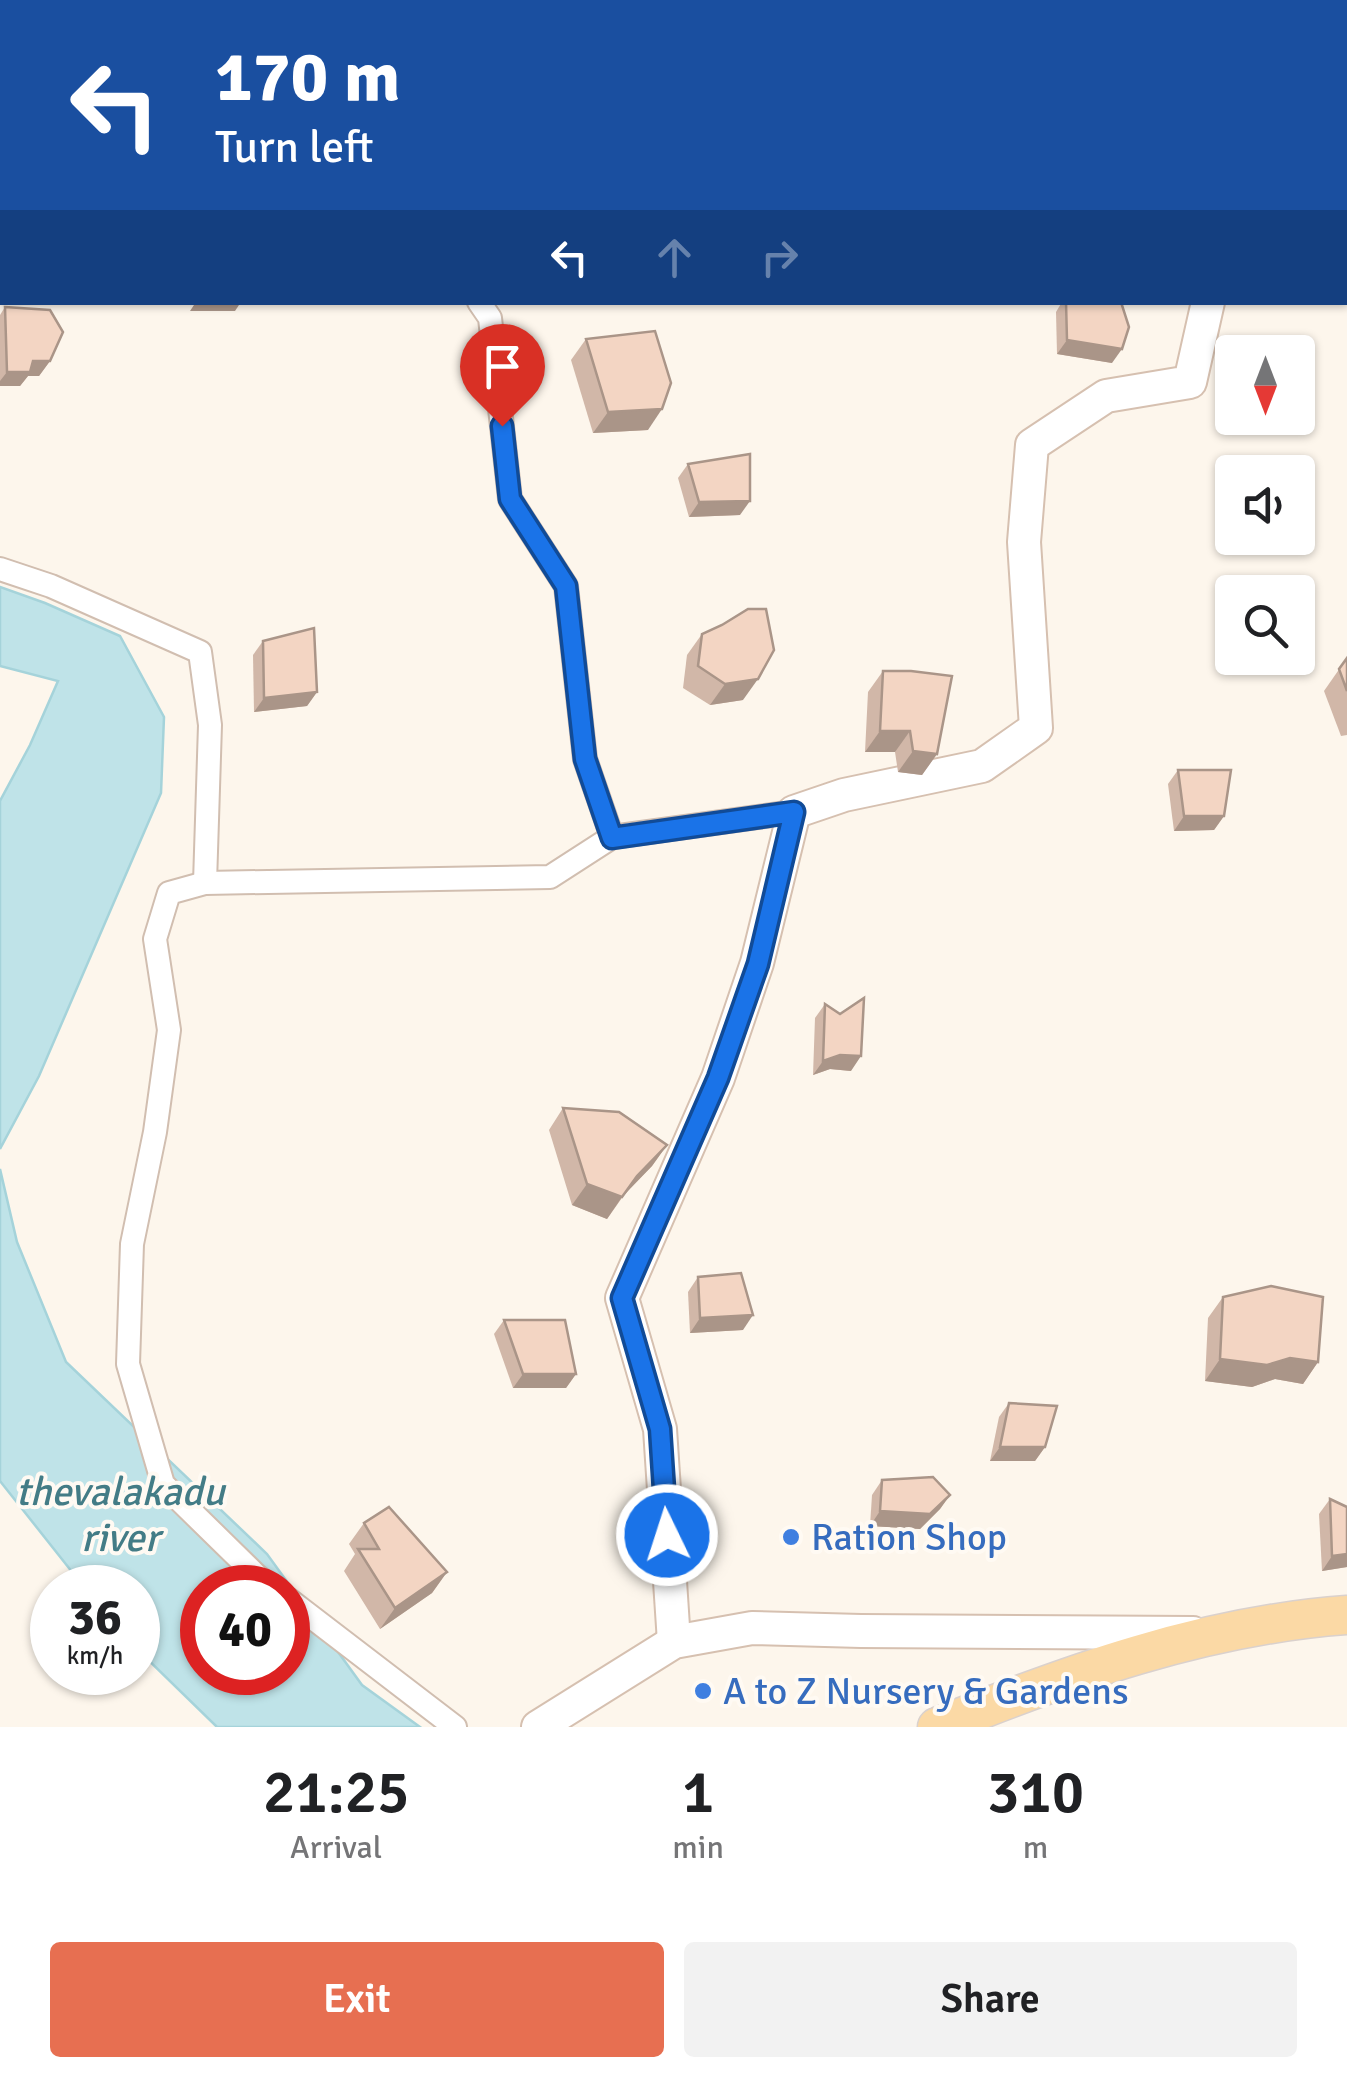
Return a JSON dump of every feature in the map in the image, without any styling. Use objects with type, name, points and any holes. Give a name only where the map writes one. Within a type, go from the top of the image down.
[{"type":"main road","points":[[936,1727],[1028,1690],[1127,1658],[1302,1618],[1347,1614]]},
{"type":"street","points":[[481,305],[490,318],[510,499],[566,586],[585,759],[612,838]]},
{"type":"street","points":[[246,1565],[163,1484],[128,1364],[132,1244],[155,1132],[169,1030],[155,939],[169,893],[205,883],[550,877],[612,838],[794,812],[844,795],[982,766],[1036,728],[1024,542],[1032,445],[1106,396],[1190,382],[1207,305]]},
{"type":"street","points":[[0,570],[51,586],[200,652],[210,725],[205,883]]},
{"type":"street","points":[[674,1642],[660,1429],[622,1298],[718,1078],[758,964],[794,812]]},
{"type":"street","points":[[310,1617],[455,1727]]},
{"type":"street","points":[[538,1727],[674,1642],[752,1628],[1223,1634]]},
{"type":"water","points":[[0,587],[120,636],[164,717],[161,793],[39,1076],[0,1149],[0,801],[58,681],[0,666]]},
{"type":"water","name":"thevalakadu river","points":[[0,1169],[17,1242],[66,1362],[275,1565],[180,1565],[180,1691],[160,1671],[160,1565],[67,1565],[0,1481]]},
{"type":"water","name":"thevalakadu river","points":[[310,1613],[362,1685],[420,1727],[217,1727],[184,1695],[310,1695]]},
{"type":"building","points":[[1066,305],[1122,305],[1129,327],[1122,349],[1067,340]]},
{"type":"building","points":[[5,307],[50,310],[63,332],[50,361],[33,361],[30,372],[7,372]]},
{"type":"building","points":[[655,331],[671,383],[662,409],[608,412],[586,339]]},
{"type":"building","points":[[750,454],[750,501],[699,502],[688,464]]},
{"type":"building","points":[[748,609],[766,609],[774,650],[758,679],[725,684],[698,666],[702,634]]},
{"type":"building","points":[[314,628],[317,692],[264,698],[263,641]]},
{"type":"building","points":[[1347,658],[1347,691],[1339,669]]},
{"type":"building","points":[[883,671],[952,676],[937,754],[913,751],[910,731],[880,731]]},
{"type":"building","points":[[1178,770],[1231,770],[1224,816],[1184,816]]},
{"type":"building","points":[[864,998],[861,1056],[840,1055],[823,1061],[825,1004],[840,1014]]},
{"type":"building","points":[[563,1108],[619,1112],[667,1145],[622,1197],[587,1184]]},
{"type":"building","points":[[741,1273],[753,1315],[700,1318],[698,1277]]},
{"type":"building","points":[[1271,1286],[1323,1297],[1318,1362],[1290,1358],[1267,1365],[1220,1359],[1223,1297]]},
{"type":"building","points":[[504,1320],[565,1320],[576,1374],[523,1374]]},
{"type":"building","points":[[1009,1403],[1057,1406],[1045,1447],[1000,1447]]},
{"type":"building","points":[[933,1477],[950,1495],[930,1514],[880,1511],[882,1480]]},
{"type":"building","points":[[1330,1499],[1347,1507],[1347,1554],[1332,1556]]},
{"type":"building","points":[[389,1507],[447,1572],[395,1608],[358,1549],[379,1549],[364,1523]]},
{"type":"place","name":"Ration Shop","points":[[791,1537]]},
{"type":"place","name":"A to Z Nursery & Gardens","points":[[703,1691]]},
{"type":"route","points":[[502,426],[510,499],[566,586],[585,759],[612,838],[794,812],[758,964],[718,1078],[622,1298],[660,1429],[667,1535]]}]
